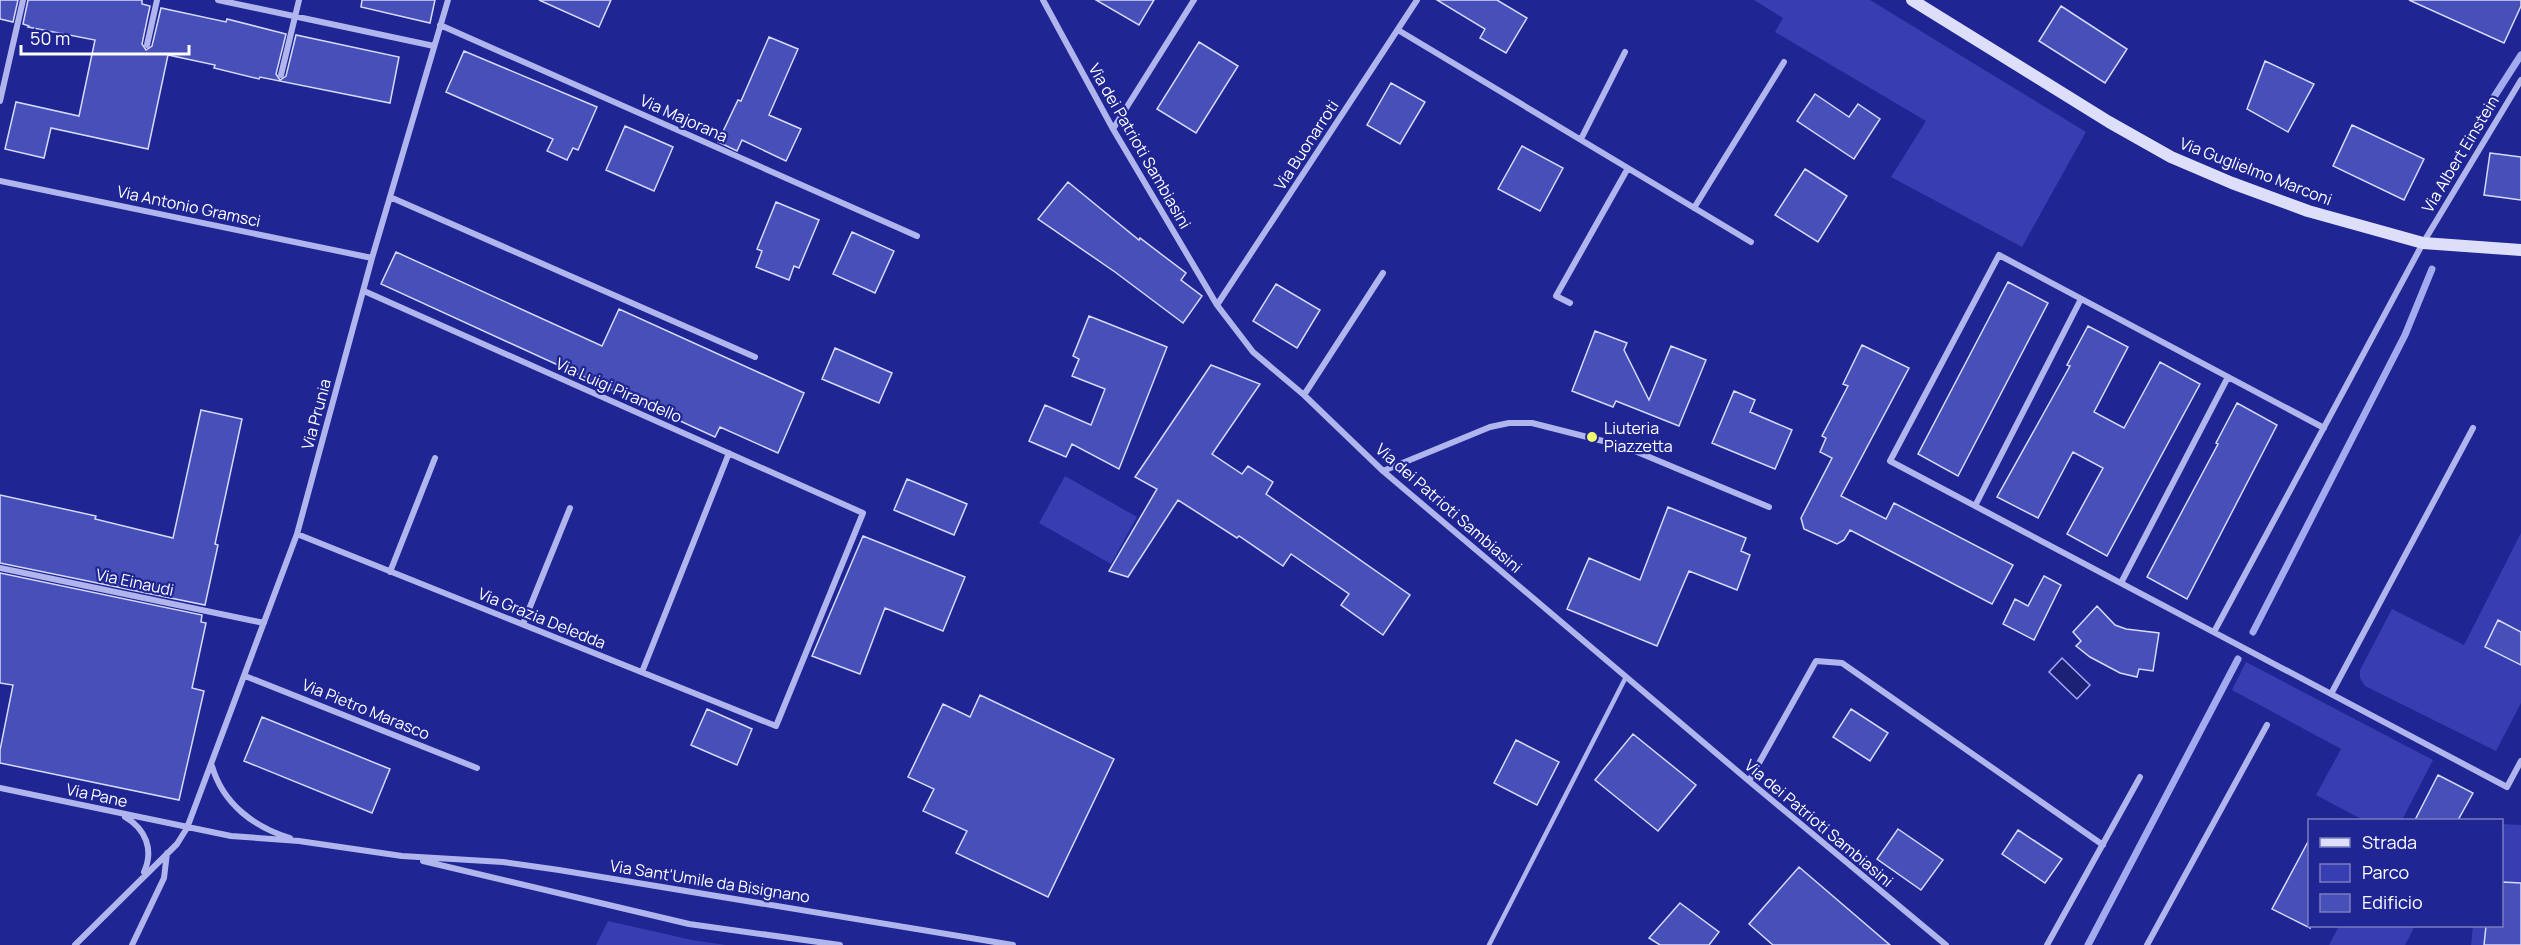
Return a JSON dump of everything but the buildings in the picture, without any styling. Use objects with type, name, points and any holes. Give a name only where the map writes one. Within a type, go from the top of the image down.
[{"type":"main road","name":"Via Guglielmo Marconi","points":[[1911,0],[2170,157],[2232,183],[2308,211],[2423,243],[2521,250]]},
{"type":"street","points":[[0,101],[23,0]]},
{"type":"street","points":[[147,45],[157,0]]},
{"type":"street","points":[[218,0],[434,46]]},
{"type":"street","points":[[281,75],[299,0]]},
{"type":"street","name":"Via Prunia","points":[[75,945],[167,853],[188,828],[297,534],[372,258],[448,0]]},
{"type":"street","name":"Via dei Patrioti Sambiasini","points":[[1043,0],[1113,129],[1217,305],[1252,352],[1304,395],[1383,471],[1749,782],[1946,945]]},
{"type":"street","points":[[1113,129],[1194,0]]},
{"type":"street","name":"Via Buonarroti","points":[[1217,305],[1417,0]]},
{"type":"street","name":"Via Majorana","points":[[440,25],[917,236]]},
{"type":"street","points":[[1398,30],[1751,242]]},
{"type":"street","points":[[1581,139],[1625,52]]},
{"type":"street","points":[[1694,208],[1784,62]]},
{"type":"street","name":"Via Albert Einstein","points":[[2214,632],[2423,243],[2521,80]]},
{"type":"street","points":[[1570,303],[1556,296],[1628,168]]},
{"type":"street","name":"Via Antonio Gramsci","points":[[0,181],[372,258]]},
{"type":"street","points":[[390,197],[755,357]]},
{"type":"street","points":[[2324,428],[1999,255],[1890,461],[2507,787],[2521,761]]},
{"type":"street","points":[[1304,395],[1383,273]]},
{"type":"street","name":"Via Luigi Pirandello","points":[[363,291],[863,513],[776,726]]},
{"type":"street","points":[[1975,506],[2081,298]]},
{"type":"street","points":[[2121,583],[2228,377]]},
{"type":"street","points":[[1383,471],[1491,427],[1509,423],[1532,423],[1630,449],[1769,507]]},
{"type":"street","points":[[2331,694],[2473,428]]},
{"type":"street","points":[[642,672],[729,453]]},
{"type":"street","points":[[390,572],[435,458]]},
{"type":"street","points":[[523,624],[570,508]]},
{"type":"street","name":"Via Grazia Deledda","points":[[297,534],[776,726]]},
{"type":"street","name":"Via Einaudi","points":[[0,568],[264,623]]},
{"type":"street","points":[[1749,782],[1816,661],[1842,663],[2103,845]]},
{"type":"street","name":"Via Pietro Marasco","points":[[245,676],[477,768]]},
{"type":"street","points":[[2147,945],[2266,725]]},
{"type":"street","points":[[212,766],[221,791],[250,820],[264,828],[299,841]]},
{"type":"street","points":[[2047,945],[2140,777]]},
{"type":"street","name":"Via Pane","points":[[0,788],[231,836],[299,841]]},
{"type":"street","points":[[114,813],[134,822],[146,836],[149,856],[141,877]]},
{"type":"street","name":"Via Sant'Umile da Bisignano","points":[[299,841],[402,856],[503,862],[559,870],[1013,945]]},
{"type":"street","points":[[132,945],[164,878],[167,853]]},
{"type":"street","name":"Via Sant'Umile da Bisignano","points":[[402,856],[689,924],[840,945]]},
{"type":"lane","points":[[1489,945],[1626,677]]},
{"type":"green space","points":[[1754,0],[1870,0],[2086,132],[2022,247],[1891,177],[1926,121],[1775,32],[1783,18]]},
{"type":"green space","points":[[1065,476],[1137,517],[1111,564],[1039,523]]},
{"type":"green space","points":[[2521,533],[2521,703],[2496,751],[2365,686],[2360,678],[2360,670],[2392,609],[2464,645]]},
{"type":"green space","points":[[2246,662],[2433,760],[2403,819],[2361,819],[2316,795],[2341,749],[2232,690]]},
{"type":"green space","points":[[2503,824],[2521,825],[2521,945],[2471,945],[2473,927],[2503,927]]},
{"type":"green space","points":[[608,921],[692,940],[726,945],[596,945]]},
{"type":"green space","points":[[2338,927],[2414,927],[2405,945],[2329,945]]},
{"type":"shaded area","points":[[2062,658],[2090,685],[2077,699],[2049,672]]},
{"type":"waterway","points":[[2478,122],[2521,55]]},
{"type":"waterway","points":[[2253,632],[2405,335],[2432,269]]},
{"type":"waterway","points":[[2088,945],[2238,659]]},
{"type":"place","name":"Liuteria Piazzetta","points":[[1592,437]]}]
